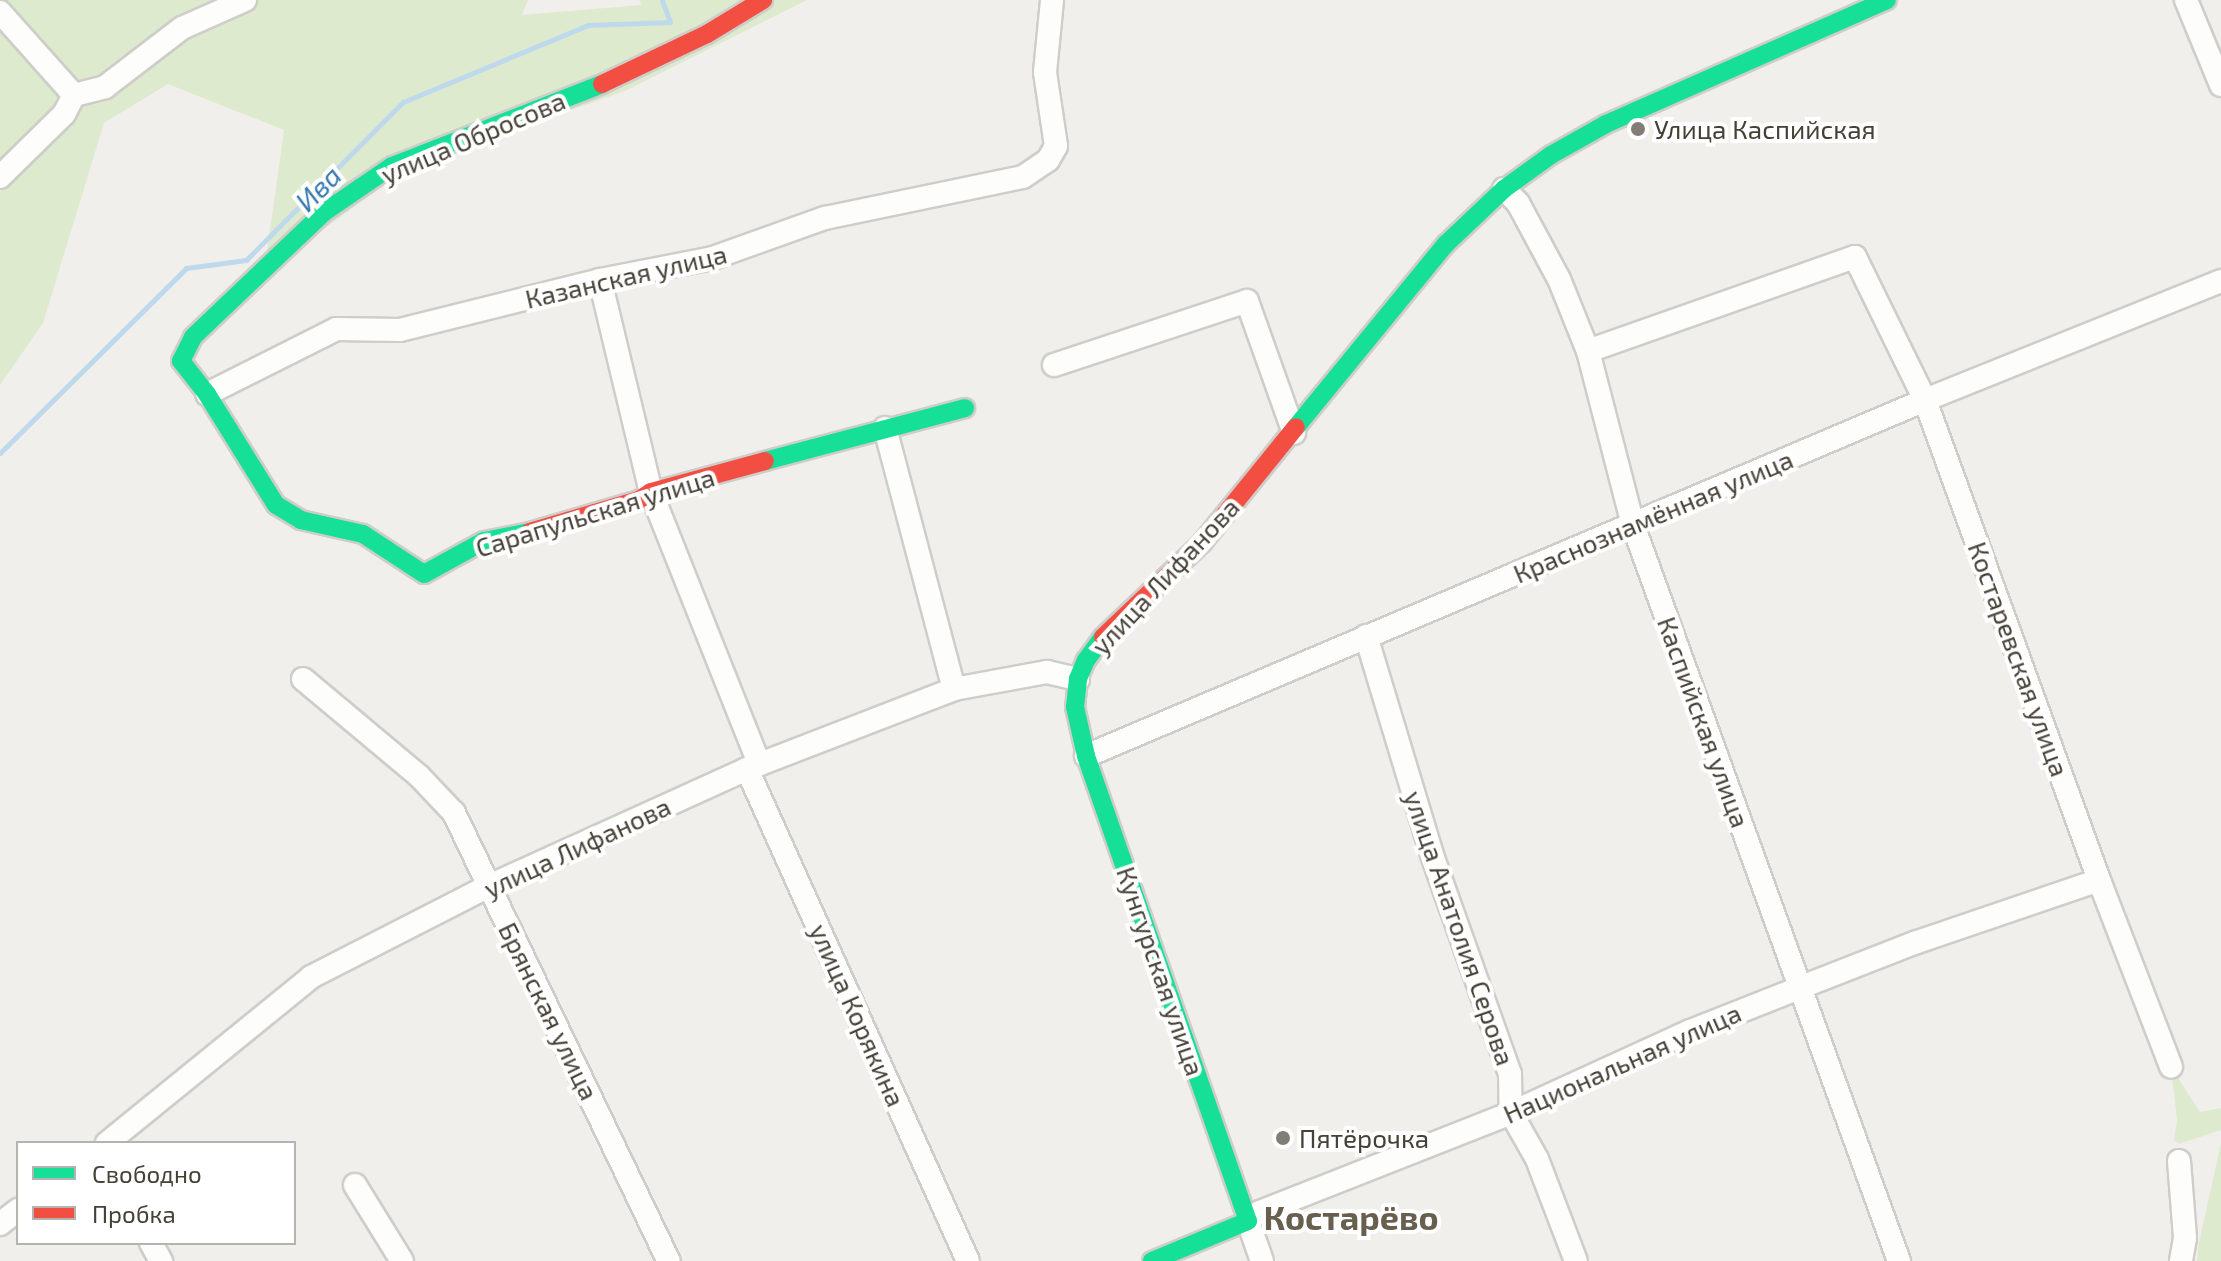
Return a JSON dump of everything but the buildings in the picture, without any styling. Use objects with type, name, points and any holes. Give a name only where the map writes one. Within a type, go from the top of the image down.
[{"type":"street","points":[[0,177],[64,114],[74,95],[105,87],[182,28],[245,0]]},
{"type":"street","name":"улица Обросова","points":[[207,394],[181,361],[193,337],[323,213],[392,166],[621,76],[707,34],[763,0]]},
{"type":"street","name":"Казанская улица","points":[[207,394],[336,329],[400,330],[600,280],[713,258],[825,218],[1023,177],[1048,160],[1056,146],[1045,72],[1052,0]]},
{"type":"street","name":"улица Лифанова","points":[[109,1141],[311,977],[489,886],[753,766],[954,689],[1047,672],[1078,679],[1099,641],[1202,543],[1446,244],[1504,189],[1551,155],[1606,124],[1887,0]]},
{"type":"street","points":[[2186,0],[2221,85]]},
{"type":"street","points":[[0,12],[74,95]]},
{"type":"street","name":"Каспийская улица","points":[[1504,189],[1518,203],[1559,279],[1588,351],[1633,525],[1899,1261]]},
{"type":"street","name":"Костаревская улица","points":[[1588,351],[1855,257],[1925,400],[2099,880],[2171,1067]]},
{"type":"street","name":"улица Корякина","points":[[600,280],[651,492],[753,766],[968,1261]]},
{"type":"street","name":"Краснознамённая улица","points":[[1086,756],[1925,400],[2221,281]]},
{"type":"street","points":[[1054,365],[1247,301],[1294,433]]},
{"type":"street","name":"Сарапульская улица","points":[[207,394],[276,505],[301,520],[363,534],[424,574],[484,541],[510,538],[624,505],[651,492],[965,408]]},
{"type":"street","points":[[885,428],[954,689]]},
{"type":"street","name":"улица Анатолия Серова","points":[[1366,636],[1432,855],[1510,1074],[1511,1113],[1537,1159],[1576,1261]]},
{"type":"street","name":"Брянская улица","points":[[303,679],[419,776],[454,813],[669,1261]]},
{"type":"street","name":"Кунгурская улица","points":[[1078,679],[1075,707],[1086,756],[1262,1261]]},
{"type":"street","name":"Национальная улица","points":[[1152,1261],[1248,1221],[1260,1212],[1511,1113],[1688,1032],[1917,942],[2099,880]]},
{"type":"street","points":[[2179,1161],[2185,1238],[2181,1261]]},
{"type":"street","points":[[355,1185],[402,1261]]},
{"type":"street","points":[[0,1224],[16,1212]]},
{"type":"green space","points":[[0,0],[528,0],[522,15],[641,5],[640,0],[807,0],[625,91],[407,168],[264,273],[284,130],[168,84],[104,123],[43,323],[0,385]]},
{"type":"green space","points":[[2171,1067],[2200,1112],[2221,1108],[2221,1130],[2179,1144],[2174,1140],[2177,1120]]},
{"type":"green space","points":[[2221,1143],[2221,1261],[2197,1261],[2198,1247]]},
{"type":"waterway","name":"Ива","points":[[0,453],[186,268],[246,260],[403,102],[588,25],[670,22],[662,0]]},
{"type":"traffic: fast","points":[[1296,427],[1446,244],[1504,189],[1551,155],[1606,124],[1887,0]]},
{"type":"traffic: fast","points":[[530,532],[484,541],[424,574],[363,534],[301,520],[276,505],[207,394],[181,361],[193,337],[323,213],[392,166],[602,84]]},
{"type":"traffic: fast","points":[[765,461],[965,408]]},
{"type":"traffic: fast","points":[[1103,637],[1086,660],[1078,679],[1075,707],[1086,756],[1248,1221],[1152,1261]]},
{"type":"traffic: jam","points":[[602,84],[707,34],[763,0]]},
{"type":"traffic: jam","points":[[1103,637],[1202,543],[1296,427]]},
{"type":"traffic: jam","points":[[530,532],[639,500],[651,492],[765,461]]},
{"type":"place","name":"Улица Каспийская","points":[[1638,129]]},
{"type":"place","name":"Пятёрочка","points":[[1283,1138]]},
{"type":"district","name":"Костарёво","points":[[1351,1217]]}]
